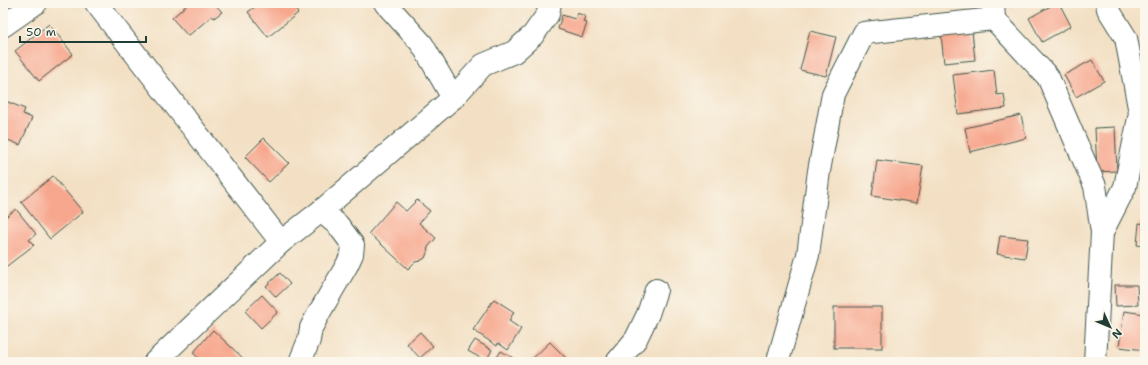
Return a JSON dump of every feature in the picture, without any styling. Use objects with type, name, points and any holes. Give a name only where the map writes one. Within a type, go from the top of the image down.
[{"type":"street","points":[[3,26],[36,3]]},
{"type":"street","points":[[96,3],[281,242]]},
{"type":"street","points":[[385,3],[422,44],[454,98]]},
{"type":"street","points":[[155,362],[281,242],[321,211],[454,98],[483,66],[514,52],[533,35],[548,14],[550,3]]},
{"type":"street","points":[[1102,232],[1124,187],[1140,113],[1126,38],[1108,9],[1107,3]]},
{"type":"street","points":[[779,362],[779,357],[808,255],[819,171],[833,94],[864,34],[994,11],[1048,77],[1095,186],[1102,232],[1095,362]]},
{"type":"street","points":[[300,362],[316,318],[352,254],[353,245],[338,226],[321,211]]},
{"type":"street","points":[[617,362],[636,339],[648,314],[656,290]]},
{"type":"building","points":[[189,3],[214,3],[222,12],[214,18],[212,16],[188,36],[172,18]]},
{"type":"building","points":[[260,3],[289,3],[298,13],[268,37],[248,12]]},
{"type":"building","points":[[933,3],[958,3],[958,4],[933,6]]},
{"type":"building","points":[[1056,3],[1059,3],[1071,26],[1042,42],[1029,18]]},
{"type":"building","points":[[577,13],[585,16],[583,22],[587,23],[582,37],[558,29],[562,15],[575,19]]},
{"type":"building","points":[[49,24],[73,54],[39,81],[15,51]]},
{"type":"building","points":[[810,31],[836,37],[826,76],[800,70]]},
{"type":"building","points":[[972,31],[975,60],[944,63],[941,34]]},
{"type":"building","points":[[1092,60],[1104,81],[1076,97],[1064,75]]},
{"type":"building","points":[[994,70],[997,95],[1004,94],[1006,108],[958,114],[953,75]]},
{"type":"building","points":[[3,100],[25,109],[23,114],[32,118],[20,145],[3,138]]},
{"type":"building","points":[[1021,115],[1026,138],[970,152],[965,128]]},
{"type":"building","points":[[1115,127],[1117,171],[1097,172],[1095,128]]},
{"type":"building","points":[[264,138],[289,163],[269,182],[245,157]]},
{"type":"building","points":[[877,160],[923,166],[917,203],[872,196]]},
{"type":"building","points":[[53,176],[83,212],[50,239],[21,202]]},
{"type":"building","points":[[417,200],[430,211],[419,223],[436,238],[428,247],[425,258],[415,262],[408,269],[369,233],[396,202],[406,211]]},
{"type":"building","points":[[16,209],[36,234],[29,240],[34,245],[3,269],[3,219]]},
{"type":"building","points":[[1139,223],[1145,224],[1145,246],[1137,245]]},
{"type":"building","points":[[1000,236],[1028,239],[1025,258],[997,254]]},
{"type":"building","points":[[280,273],[290,284],[276,297],[266,286]]},
{"type":"building","points":[[1115,285],[1137,285],[1138,305],[1116,306]]},
{"type":"building","points":[[262,295],[278,312],[261,328],[245,311]]},
{"type":"building","points":[[494,299],[514,312],[509,321],[521,329],[508,350],[498,343],[497,346],[473,330]]},
{"type":"building","points":[[834,307],[882,307],[882,348],[834,348]]},
{"type":"building","points":[[1124,311],[1145,314],[1145,350],[1119,347]]},
{"type":"building","points":[[213,330],[246,361],[203,362],[193,353]]},
{"type":"building","points":[[420,332],[433,346],[420,358],[407,344]]},
{"type":"building","points":[[475,340],[492,350],[486,361],[468,351]]},
{"type":"building","points":[[550,342],[570,362],[532,362],[531,360]]},
{"type":"building","points":[[501,351],[520,362],[494,362]]}]
